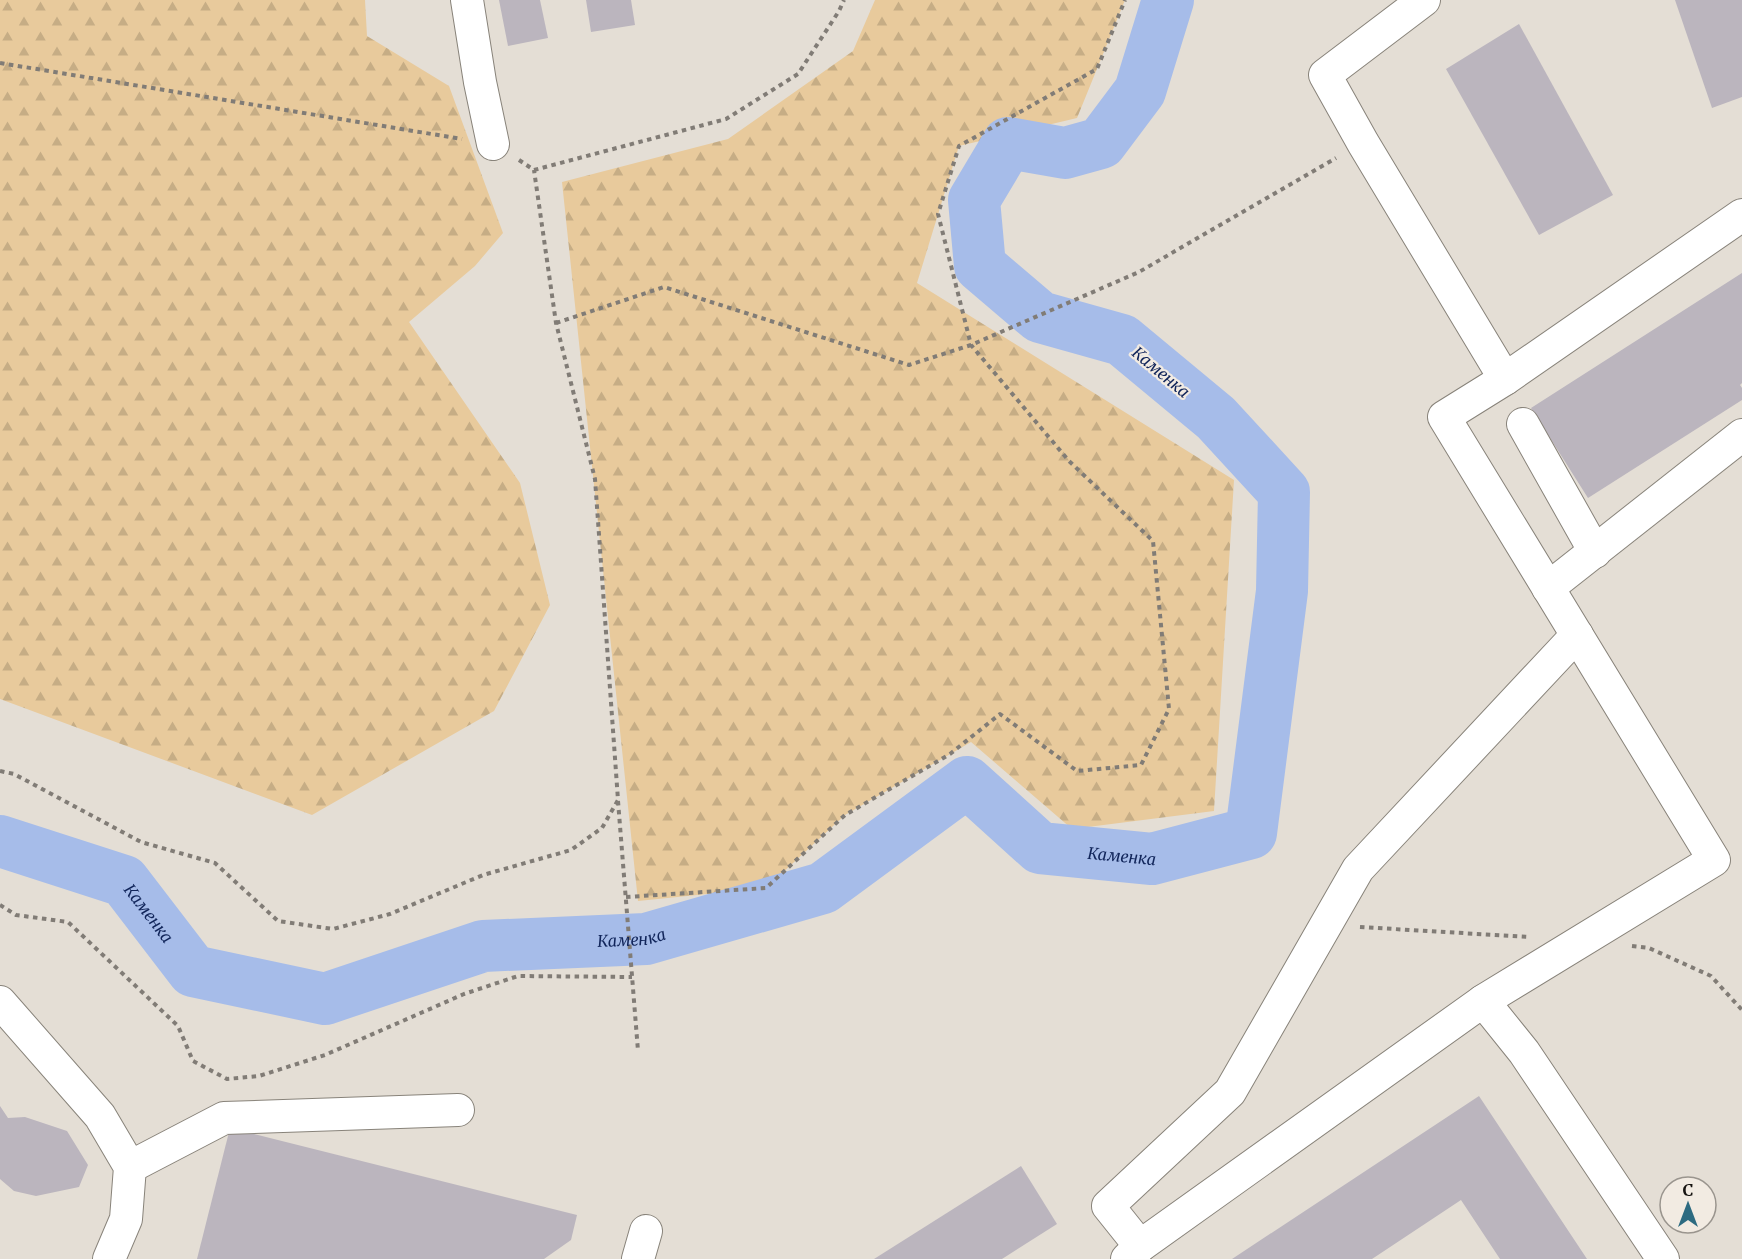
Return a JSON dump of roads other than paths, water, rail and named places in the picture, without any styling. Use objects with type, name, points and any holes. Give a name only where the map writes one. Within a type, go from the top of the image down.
[{"type":"street","points":[[467,0],[493,144]]},
{"type":"street","points":[[1424,0],[1325,75],[1505,379]]},
{"type":"street","points":[[1577,635],[1358,869],[1230,1092],[1108,1206],[1134,1253],[1483,1001],[1714,860],[1577,635],[1548,588],[1444,417],[1505,379],[1742,215]]},
{"type":"street","points":[[1523,424],[1595,552]]},
{"type":"street","points":[[1548,588],[1742,435]]},
{"type":"street","points":[[1483,1001],[1524,1052],[1663,1259]]},
{"type":"street","points":[[0,1002],[100,1116],[130,1167],[126,1219],[109,1259]]},
{"type":"street","points":[[130,1167],[224,1119],[458,1110]]},
{"type":"waterway","name":"Каменка","points":[[0,841],[124,881],[193,971],[325,999],[483,946],[646,939],[823,888],[967,782],[1040,848],[1152,859],[1251,833],[1282,591],[1284,492],[1216,418],[1122,340],[1040,317],[980,266],[974,200],[1008,143],[1065,153],[1101,143],[1140,91],[1168,0]]}]
